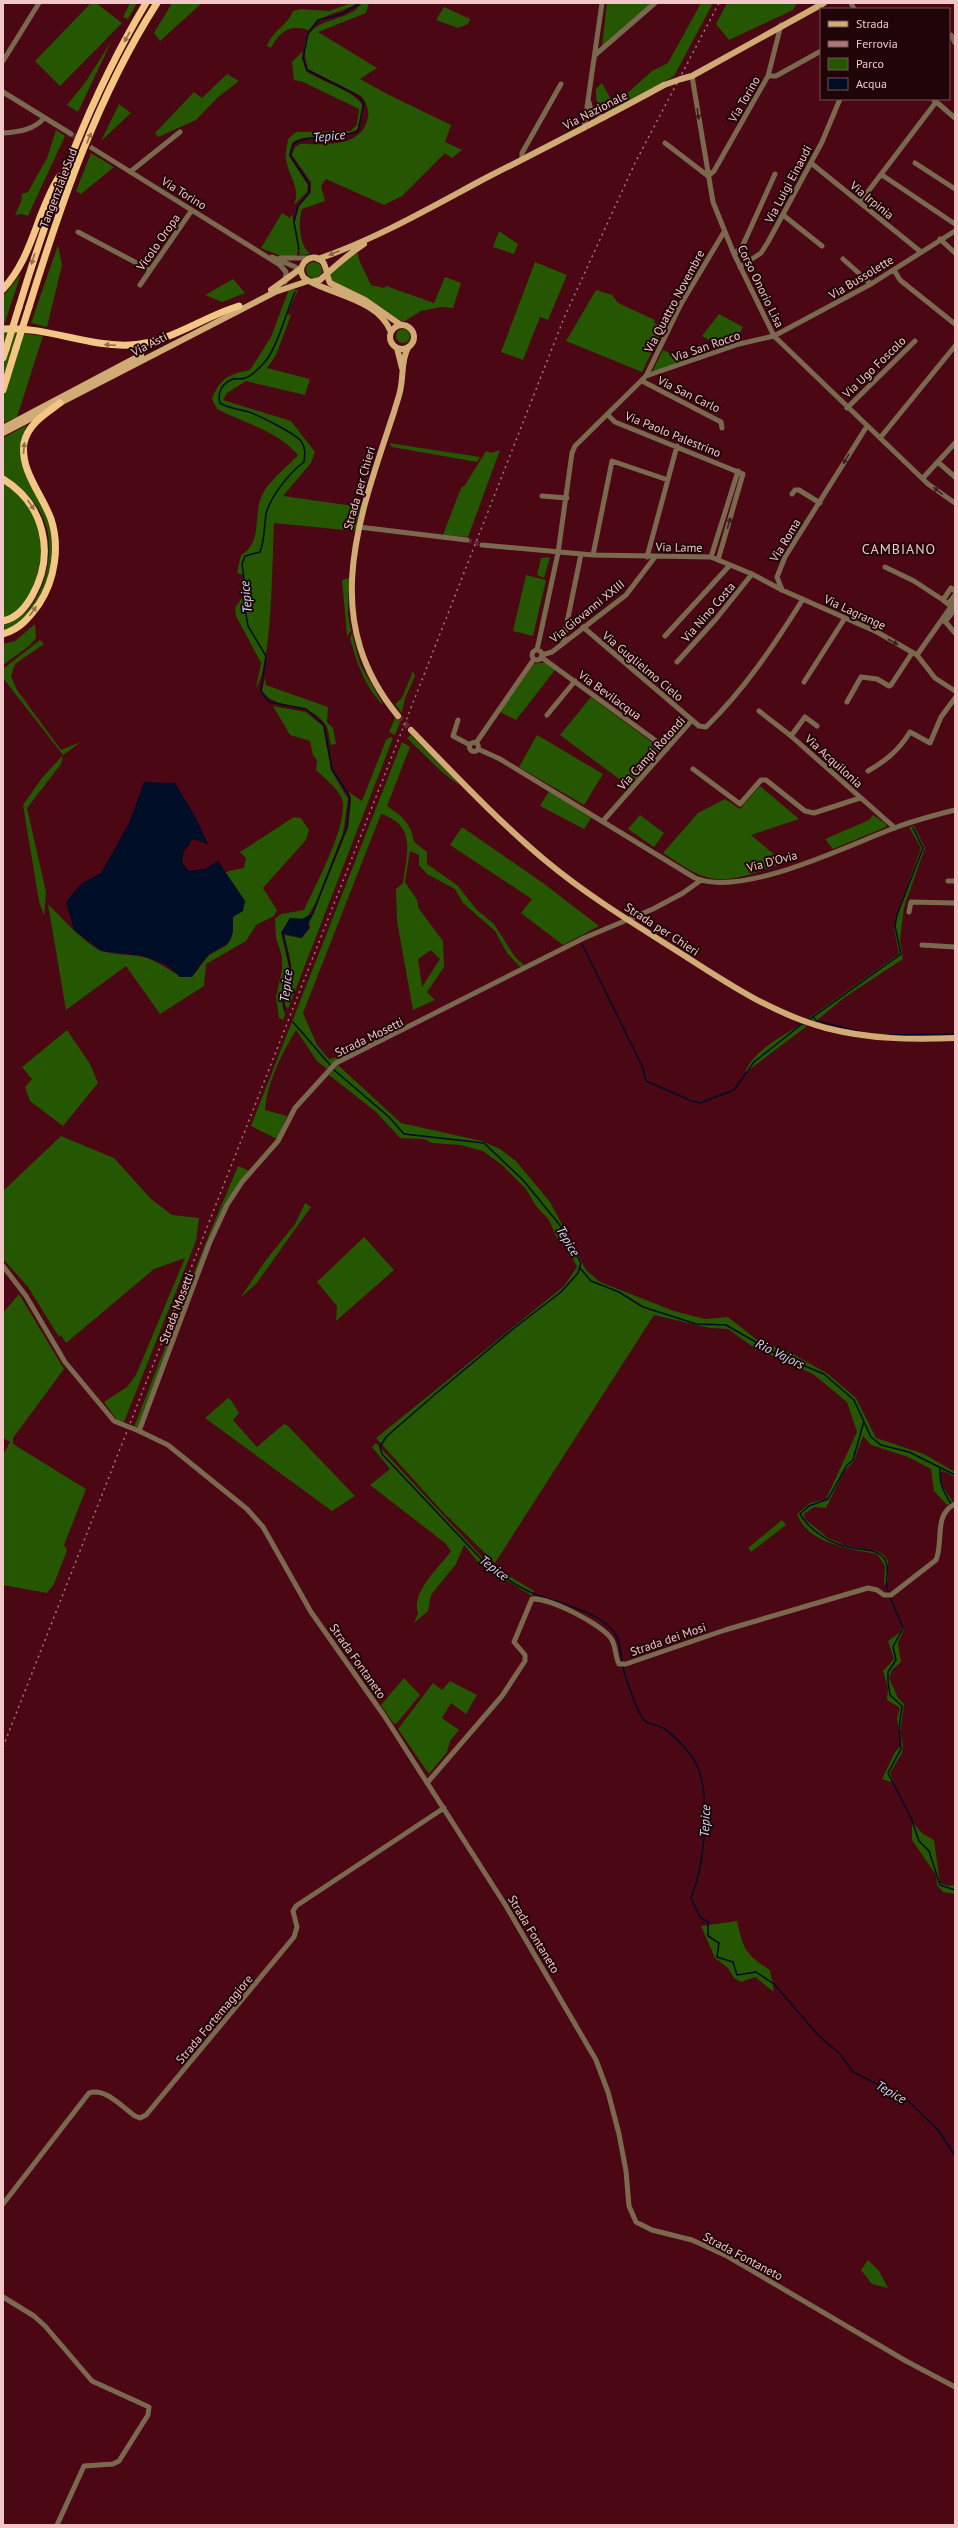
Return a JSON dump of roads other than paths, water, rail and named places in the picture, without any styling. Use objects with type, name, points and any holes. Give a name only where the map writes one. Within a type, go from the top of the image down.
[{"type":"highway","name":"Tangenziale Sud","points":[[3,358],[43,227],[68,162],[114,61],[146,3]]},
{"type":"highway","name":"Tangenziale Sud","points":[[3,390],[53,230],[75,173],[120,73],[157,3]]},
{"type":"highway","points":[[3,289],[16,274],[27,254],[54,185],[68,162]]},
{"type":"highway","points":[[3,329],[14,328],[56,334],[93,343],[132,345],[175,334],[219,312],[239,306]]},
{"type":"highway","points":[[3,634],[22,625],[32,614],[43,598],[51,579],[55,558],[52,526],[29,474],[24,454],[26,435],[32,426],[60,403]]},
{"type":"highway","points":[[3,478],[26,496],[34,508],[41,524],[44,558],[36,588],[27,604],[18,615],[3,621]]},
{"type":"main road","name":"Via Nazionale","points":[[309,258],[318,259],[375,237],[522,159],[604,118],[664,85],[692,76],[824,3]]},
{"type":"main road","name":"Via Nazionale","points":[[309,282],[320,280],[326,273],[375,237]]},
{"type":"main road","points":[[309,258],[304,261],[300,269],[304,278],[309,282],[371,308],[384,319],[391,332],[392,343],[397,348],[408,348],[413,343],[413,333],[409,328],[401,325],[365,300],[330,283],[323,263],[318,259]]},
{"type":"main road","name":"Via Asti","points":[[3,428],[284,283],[300,269]]},
{"type":"main road","name":"Via Asti","points":[[3,433],[275,292],[309,282]]},
{"type":"main road","points":[[391,332],[401,325]]},
{"type":"main road","name":"Strada per Chieri","points":[[397,348],[403,377]]},
{"type":"main road","name":"Strada per Chieri","points":[[398,716],[373,681],[361,653],[355,632],[352,589],[359,527],[403,377],[408,348]]},
{"type":"main road","name":"Strada per Chieri","points":[[412,730],[475,797],[546,862],[628,920],[745,994],[801,1020],[870,1037],[918,1040],[955,1038]]},
{"type":"street","points":[[3,61],[39,3]]},
{"type":"street","points":[[584,128],[602,3]]},
{"type":"street","points":[[595,54],[655,3]]},
{"type":"street","name":"Via Torino","points":[[708,176],[714,171],[768,76],[782,25]]},
{"type":"street","points":[[950,36],[955,43]]},
{"type":"street","points":[[768,76],[776,76],[820,52]]},
{"type":"street","name":"Corso Onorio Lisa","points":[[692,76],[713,202],[734,254],[774,336],[847,408],[923,478],[955,503]]},
{"type":"street","points":[[522,159],[522,153],[560,84]]},
{"type":"street","points":[[3,92],[71,134]]},
{"type":"street","name":"Via Luigi Einaudi","points":[[740,267],[761,253],[811,163],[840,100]]},
{"type":"street","points":[[588,101],[591,110],[604,118]]},
{"type":"street","points":[[860,202],[882,175],[934,101],[955,118]]},
{"type":"street","points":[[3,133],[27,129],[44,118]]},
{"type":"street","points":[[130,172],[180,132]]},
{"type":"street","points":[[665,143],[708,176]]},
{"type":"street","name":"Via Torino","points":[[92,148],[264,254],[284,269],[286,274],[284,283]]},
{"type":"street","name":"Via Irpinia","points":[[811,163],[921,252]]},
{"type":"street","points":[[915,163],[955,189]]},
{"type":"street","points":[[734,254],[742,247],[775,174]]},
{"type":"street","points":[[882,175],[955,224]]},
{"type":"street","name":"Vicolo Oropa","points":[[140,285],[192,210]]},
{"type":"street","points":[[783,215],[822,246]]},
{"type":"street","name":"Via Bussolette","points":[[774,336],[871,284],[940,239],[955,231]]},
{"type":"street","points":[[78,232],[150,270]]},
{"type":"street","name":"Via Quattro Novembre","points":[[644,378],[680,304],[724,232]]},
{"type":"street","points":[[940,239],[955,253]]},
{"type":"street","name":"Via Torino","points":[[264,254],[300,269]]},
{"type":"street","name":"Via Torino","points":[[275,258],[309,258]]},
{"type":"street","points":[[843,259],[871,284]]},
{"type":"street","points":[[894,270],[900,280],[955,324]]},
{"type":"street","name":"Via San Rocco","points":[[644,378],[739,344],[774,336]]},
{"type":"street","name":"Via Ugo Foscolo","points":[[847,408],[915,341]]},
{"type":"street","points":[[880,438],[955,346]]},
{"type":"street","points":[[470,745],[476,743],[534,659],[532,654],[537,650],[558,553],[575,446],[644,378]]},
{"type":"street","name":"Via San Carlo","points":[[644,378],[721,422],[722,428]]},
{"type":"street","name":"Via Paolo Palestrino","points":[[608,415],[615,422],[738,471]]},
{"type":"street","name":"Via Roma","points":[[782,590],[778,581],[778,572],[785,557],[867,426]]},
{"type":"street","points":[[923,478],[939,463],[955,443]]},
{"type":"street","points":[[648,557],[677,446]]},
{"type":"street","points":[[593,555],[612,461],[668,480]]},
{"type":"street","points":[[939,463],[955,477]]},
{"type":"street","points":[[711,557],[738,471],[744,476],[718,560]]},
{"type":"street","points":[[792,494],[795,490],[799,490],[820,503]]},
{"type":"street","points":[[542,496],[567,498]]},
{"type":"street","points":[[359,527],[467,540]]},
{"type":"street","name":"Via Lame","points":[[482,545],[593,555],[711,557],[752,574],[782,590]]},
{"type":"street","points":[[563,642],[581,554]]},
{"type":"street","name":"Via Giovanni XXIII","points":[[534,659],[538,660],[542,656],[552,652],[563,642],[626,595],[654,557]]},
{"type":"street","points":[[665,636],[730,565]]},
{"type":"street","points":[[885,567],[914,581],[952,606]]},
{"type":"street","points":[[761,579],[770,580],[778,572]]},
{"type":"street","name":"Via Nino Costa","points":[[677,662],[716,620],[752,574]]},
{"type":"street","points":[[943,600],[951,588],[955,591]]},
{"type":"street","name":"Via Lagrange","points":[[782,590],[845,618],[915,654]]},
{"type":"street","points":[[952,606],[955,595]]},
{"type":"street","name":"Via Campi Rotondi","points":[[603,821],[692,720],[699,726],[706,727],[726,706],[770,650],[804,599]]},
{"type":"street","points":[[847,702],[861,677],[877,679],[889,686],[891,685],[944,620],[955,601]]},
{"type":"street","points":[[804,682],[845,618]]},
{"type":"street","points":[[944,620],[955,633]]},
{"type":"street","name":"Via Guglielmo Cielo","points":[[583,628],[692,720]]},
{"type":"street","name":"Via Bevilacqua","points":[[537,650],[542,656],[667,749]]},
{"type":"street","points":[[915,654],[935,678],[955,691]]},
{"type":"street","points":[[547,715],[575,681]]},
{"type":"street","points":[[868,771],[890,758],[902,746],[910,732],[930,743],[941,717],[955,698]]},
{"type":"street","name":"Via Acquilonia","points":[[759,711],[791,736],[895,828]]},
{"type":"street","points":[[791,736],[805,717],[818,726]]},
{"type":"street","points":[[458,720],[453,736],[470,745],[472,751],[478,748]]},
{"type":"street","points":[[476,743],[478,748],[603,821]]},
{"type":"street","points":[[693,769],[740,804],[761,780],[766,780],[806,811],[814,814],[860,798]]},
{"type":"street","name":"Via D'Ovia","points":[[603,821],[702,880],[722,884],[766,874],[846,849],[895,828],[955,810]]},
{"type":"street","name":"Strada Mosetti","points":[[140,1431],[209,1244],[227,1205],[242,1182],[278,1141],[295,1108],[336,1063],[441,1012],[584,938],[672,900],[702,880]]},
{"type":"street","points":[[948,881],[955,882]]},
{"type":"street","points":[[909,912],[911,902],[955,903]]},
{"type":"street","points":[[922,945],[955,947]]},
{"type":"street","name":"Strada Fontaneto","points":[[3,1266],[26,1296],[65,1362],[114,1421],[163,1441],[247,1509],[263,1527],[311,1612],[428,1782],[506,1906],[596,2060],[608,2092],[619,2134],[626,2171],[629,2206],[636,2222],[652,2230],[692,2240],[727,2256],[906,2361],[955,2387]]},
{"type":"street","name":"Strada dei Mosi","points":[[428,1782],[502,1696],[525,1661],[525,1655],[514,1642],[532,1599],[540,1600],[578,1614],[604,1630],[612,1640],[619,1664],[626,1664],[725,1630],[868,1588],[877,1590],[884,1595],[891,1595],[936,1560],[941,1521],[953,1505]]},
{"type":"street","name":"Strada Fortemaggiore","points":[[3,2204],[89,2094],[96,2091],[103,2093],[135,2116],[140,2118],[146,2115],[294,1937],[298,1927],[293,1911],[296,1906],[444,1808]]},
{"type":"street","points":[[3,2297],[29,2313],[45,2326],[92,2381],[149,2407],[148,2415],[118,2461],[113,2464],[84,2466],[57,2525]]},
{"type":"water","points":[[144,782],[175,783],[196,818],[208,844],[193,839],[184,851],[182,862],[189,871],[205,869],[218,861],[245,901],[243,911],[233,917],[232,933],[229,942],[207,956],[192,977],[180,977],[166,965],[143,956],[101,951],[74,930],[66,902],[81,884],[101,873],[129,823]]},
{"type":"water","points":[[314,913],[308,923],[309,928],[301,938],[281,933],[290,918],[302,919]]},
{"type":"waterway","name":"Tepice","points":[[299,249],[294,222],[298,206],[309,193],[309,184],[290,155],[293,144],[307,139],[341,136],[358,131],[364,102],[355,94],[307,70],[303,58],[308,34],[318,20],[342,14],[360,3]]},
{"type":"waterway","name":"Tepice","points":[[295,292],[277,341],[267,359],[250,376],[242,379],[233,379],[226,383],[221,389],[219,399],[220,403],[224,405],[249,412],[284,429],[301,441],[305,454],[304,462],[281,485],[268,507],[263,542],[260,552],[245,556],[242,564],[245,586],[244,602],[248,626],[266,656],[261,691],[269,702],[306,709],[324,725],[332,769],[350,797],[347,826],[313,913]]},
{"type":"waterway","points":[[810,1019],[901,954],[895,926],[897,915],[923,848],[913,828]]},
{"type":"waterway","name":"Tepice","points":[[283,932],[290,967],[283,993],[284,1009]]},
{"type":"waterway","points":[[582,944],[643,1068],[646,1081],[692,1101],[700,1103],[734,1090],[754,1062],[802,1024]]},
{"type":"waterway","points":[[813,1017],[817,1021],[861,1032]]},
{"type":"waterway","name":"Tepice","points":[[293,1022],[331,1066]]},
{"type":"waterway","points":[[889,1035],[955,1034]]},
{"type":"waterway","name":"Tepice","points":[[333,1069],[389,1117],[404,1134],[484,1143],[523,1180],[559,1224],[581,1263],[578,1273],[561,1292],[513,1329],[433,1396],[386,1437],[380,1447],[382,1454],[482,1560],[493,1569],[511,1582],[530,1592],[576,1608],[598,1618],[608,1625],[615,1633],[618,1640],[622,1662]]},
{"type":"waterway","name":"Rio Vajors","points":[[580,1268],[591,1281],[619,1292],[643,1307],[696,1324],[726,1325],[778,1355],[824,1374],[854,1400],[871,1437],[881,1445],[909,1452],[955,1475]]},
{"type":"waterway","points":[[864,1421],[853,1460],[847,1465],[828,1499],[809,1506],[800,1514],[816,1532],[830,1541],[857,1549],[872,1551],[882,1556],[887,1565],[886,1584],[889,1593]]},
{"type":"waterway","points":[[940,1469],[942,1486],[955,1510]]},
{"type":"waterway","points":[[890,1597],[903,1628],[893,1647],[896,1660],[888,1672],[890,1695],[902,1706],[899,1728],[901,1749],[888,1773],[911,1818],[919,1841],[929,1851],[940,1885],[955,1890]]},
{"type":"waterway","name":"Tepice","points":[[623,1666],[626,1678],[641,1716],[648,1723],[663,1728],[675,1737],[693,1758],[699,1772],[703,1789],[705,1828],[700,1867],[691,1898],[700,1917],[708,1922],[708,1936],[719,1943],[717,1957],[733,1962],[737,1975],[756,1972],[774,1984],[817,2034],[840,2054],[853,2072],[905,2098],[939,2131],[955,2156]]},
{"type":"tunnel","points":[[71,134],[92,148]]},
{"type":"tunnel","points":[[467,540],[482,545]]},
{"type":"tunnel","points":[[398,716],[411,730]]},
{"type":"railway","points":[[3,1747],[564,318],[635,163],[719,3]]},
{"type":"district","name":"CAMBIANO","points":[[899,549]]}]
